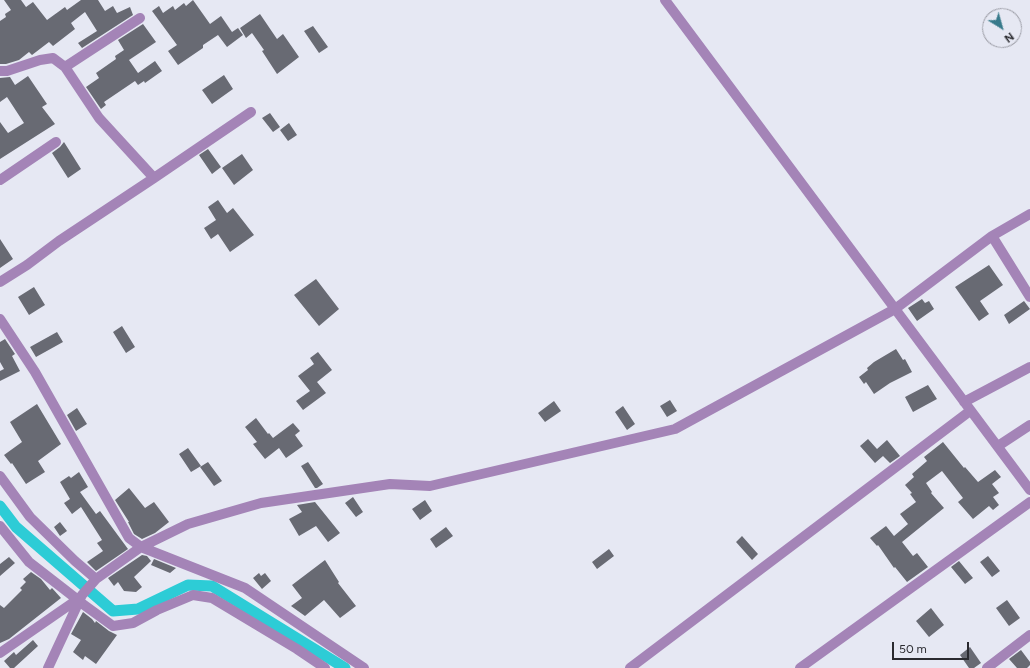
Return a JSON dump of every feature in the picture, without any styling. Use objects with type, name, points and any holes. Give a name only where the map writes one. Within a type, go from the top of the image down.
[{"type":"street","points":[[665,0],[967,406],[1028,485]]},
{"type":"street","points":[[65,67],[140,18]]},
{"type":"street","points":[[0,71],[7,71],[40,60],[53,58],[65,67],[99,118],[154,178]]},
{"type":"street","points":[[0,282],[27,265],[58,241],[251,112]]},
{"type":"street","points":[[0,180],[56,142]]},
{"type":"street","points":[[48,668],[82,597],[96,579],[141,547],[188,524],[261,503],[390,484],[430,486],[675,429],[895,309],[992,236],[1030,214]]},
{"type":"street","points":[[992,236],[1030,297]]},
{"type":"street","points":[[0,319],[35,372],[129,538],[141,547],[245,588],[364,668]]},
{"type":"street","points":[[630,668],[967,406],[1030,367]]},
{"type":"street","points":[[998,446],[1030,425]]},
{"type":"street","points":[[0,476],[30,517],[75,561],[96,579]]},
{"type":"street","points":[[800,668],[1030,502]]},
{"type":"street","points":[[0,526],[29,562],[82,597],[113,626],[133,623],[157,610],[193,595],[212,598],[297,649],[325,668]]},
{"type":"street","points":[[0,653],[82,597]]},
{"type":"street","points":[[986,668],[1030,635]]},
{"type":"building","points":[[4,0],[21,0],[26,7],[33,2],[47,20],[65,7],[67,10],[81,0],[98,0],[105,11],[113,6],[117,13],[130,7],[133,15],[82,48],[78,43],[97,31],[85,12],[71,23],[75,29],[53,46],[49,42],[32,55],[29,52],[19,60],[6,64],[0,64],[0,21],[6,17],[5,14],[11,10]]},
{"type":"building","points":[[193,0],[210,24],[221,16],[232,32],[238,28],[243,35],[227,47],[218,35],[203,45],[203,48],[178,65],[168,51],[177,45],[152,11],[159,6],[163,13],[173,6],[175,10],[184,3],[186,6]]},
{"type":"building","points":[[260,14],[277,39],[283,34],[299,57],[277,74],[262,51],[264,50],[252,33],[246,38],[240,28]]},
{"type":"building","points":[[143,24],[156,42],[129,60],[138,73],[155,61],[162,71],[145,83],[144,81],[138,85],[135,81],[104,102],[106,105],[101,109],[86,87],[99,78],[96,73],[116,59],[115,56],[124,50],[118,40]]},
{"type":"building","points":[[313,26],[328,47],[319,53],[304,31]]},
{"type":"building","points":[[224,75],[233,89],[212,104],[202,90]]},
{"type":"building","points":[[28,76],[47,104],[42,107],[55,124],[0,159],[0,122],[8,133],[24,123],[7,97],[0,102],[0,78],[10,77],[15,85]]},
{"type":"building","points":[[270,113],[280,127],[273,132],[262,118]]},
{"type":"building","points":[[289,123],[297,135],[288,141],[280,130]]},
{"type":"building","points":[[64,142],[81,169],[68,178],[52,153]]},
{"type":"building","points":[[208,149],[221,167],[212,174],[199,155]]},
{"type":"building","points":[[242,154],[253,170],[234,185],[222,168]]},
{"type":"building","points":[[218,200],[227,213],[233,208],[254,235],[230,252],[218,234],[211,239],[204,228],[216,220],[208,207]]},
{"type":"building","points":[[0,239],[13,259],[0,268]]},
{"type":"building","points":[[989,265],[1003,285],[980,301],[989,314],[979,321],[955,287]]},
{"type":"building","points":[[316,279],[339,309],[319,326],[294,295]]},
{"type":"building","points":[[34,287],[45,305],[29,315],[18,297]]},
{"type":"building","points":[[922,299],[925,303],[929,301],[934,309],[917,321],[908,308]]},
{"type":"building","points":[[1024,301],[1030,309],[1009,324],[1004,315]]},
{"type":"building","points":[[122,326],[135,347],[126,353],[113,332]]},
{"type":"building","points":[[57,332],[63,342],[36,357],[30,347]]},
{"type":"building","points":[[5,339],[15,354],[12,356],[20,371],[0,381],[0,371],[4,369],[0,362],[0,342]]},
{"type":"building","points":[[896,349],[903,360],[905,359],[912,372],[890,383],[874,394],[866,382],[864,384],[859,377],[868,370],[867,368],[874,362]]},
{"type":"building","points":[[318,352],[332,370],[317,382],[326,393],[303,410],[296,401],[310,391],[298,376],[314,364],[310,358]]},
{"type":"building","points":[[928,385],[937,399],[913,412],[905,397]]},
{"type":"building","points":[[670,400],[677,411],[667,417],[660,406]]},
{"type":"building","points":[[554,401],[561,411],[545,422],[538,413]]},
{"type":"building","points":[[37,404],[61,444],[38,461],[45,472],[26,484],[12,463],[11,464],[4,455],[22,442],[10,422]]},
{"type":"building","points":[[623,406],[635,424],[627,430],[615,412]]},
{"type":"building","points":[[77,408],[87,424],[76,431],[67,415]]},
{"type":"building","points":[[256,418],[268,434],[269,433],[273,438],[293,423],[300,431],[295,435],[303,446],[286,458],[279,448],[265,459],[253,444],[257,442],[245,427]]},
{"type":"building","points":[[868,439],[877,449],[887,440],[900,456],[890,463],[883,456],[875,463],[860,446]]},
{"type":"building","points":[[943,442],[964,468],[965,467],[978,482],[995,470],[1001,477],[992,484],[999,493],[993,497],[999,505],[993,510],[989,506],[973,519],[958,502],[963,498],[942,471],[926,483],[932,492],[931,493],[944,508],[902,542],[913,556],[917,553],[928,567],[907,582],[895,567],[894,568],[878,545],[877,546],[870,538],[886,526],[894,536],[908,524],[900,514],[916,502],[910,494],[912,493],[905,485],[914,477],[912,474],[927,461],[924,457]]},
{"type":"building","points":[[188,448],[201,466],[191,472],[179,454]]},
{"type":"building","points":[[208,462],[222,481],[214,486],[200,467]]},
{"type":"building","points":[[308,462],[323,484],[317,488],[315,488],[301,466]]},
{"type":"building","points":[[79,472],[88,487],[80,492],[96,514],[100,511],[128,549],[96,571],[87,562],[103,551],[97,543],[102,540],[81,507],[72,514],[64,503],[70,499],[60,482],[69,476],[71,478]]},
{"type":"building","points":[[129,488],[145,508],[154,502],[169,522],[155,533],[142,539],[134,534],[129,522],[115,500]]},
{"type":"building","points":[[353,497],[363,512],[356,517],[345,503]]},
{"type":"building","points":[[425,500],[432,511],[420,520],[412,509]]},
{"type":"building","points":[[315,502],[340,533],[328,542],[316,526],[299,536],[289,519],[302,512],[297,505]]},
{"type":"building","points":[[60,522],[67,531],[60,536],[54,527]]},
{"type":"building","points":[[446,527],[453,536],[436,548],[430,539]]},
{"type":"building","points":[[742,536],[758,554],[752,560],[736,542]]},
{"type":"building","points":[[609,549],[614,556],[597,569],[592,562]]},
{"type":"building","points":[[142,555],[147,556],[151,561],[134,577],[142,587],[136,592],[124,591],[118,582],[114,586],[108,578]]},
{"type":"building","points":[[988,556],[1000,571],[992,577],[980,562]]},
{"type":"building","points":[[9,557],[15,563],[0,576],[0,564]]},
{"type":"building","points":[[154,559],[176,568],[170,573],[151,565]]},
{"type":"building","points":[[325,560],[339,582],[338,583],[356,606],[340,618],[324,600],[305,616],[291,606],[302,598],[292,585]]},
{"type":"building","points":[[959,561],[973,578],[965,584],[951,567]]},
{"type":"building","points":[[31,572],[41,579],[50,590],[52,588],[61,598],[9,639],[0,643],[0,605],[4,608],[22,590],[20,588],[26,582],[23,579]]},
{"type":"building","points":[[259,573],[261,576],[265,573],[271,581],[262,589],[253,578]]},
{"type":"building","points":[[1007,600],[1020,618],[1009,626],[996,608]]},
{"type":"building","points":[[931,608],[944,625],[929,637],[916,621]]},
{"type":"building","points":[[83,612],[95,623],[96,621],[117,635],[96,664],[85,656],[83,660],[73,652],[81,640],[71,634]]},
{"type":"building","points":[[33,640],[38,646],[14,668],[10,668],[4,661],[14,652],[16,655]]},
{"type":"building","points":[[970,647],[981,663],[974,668],[969,668],[960,655]]},
{"type":"building","points":[[1021,650],[1030,662],[1030,665],[1027,668],[1017,668],[1009,659]]},
{"type":"waterway","points":[[0,506],[16,527],[113,611],[138,609],[188,585],[212,586],[345,668]]}]
